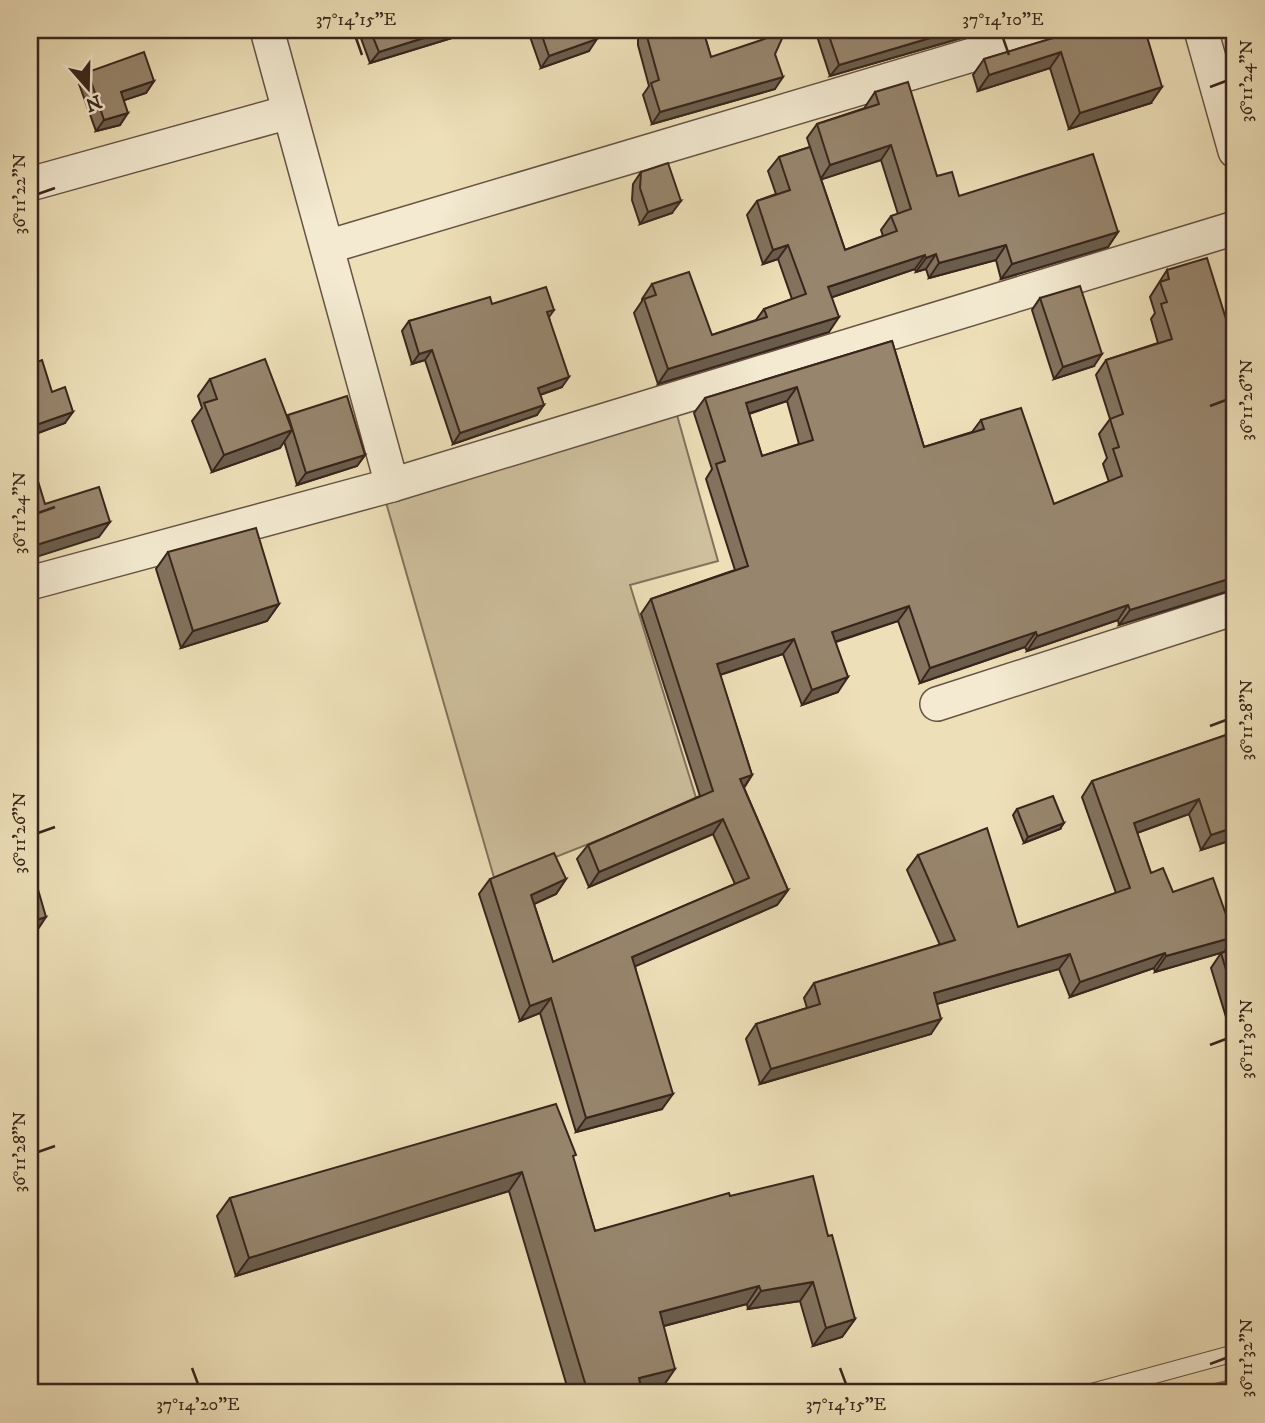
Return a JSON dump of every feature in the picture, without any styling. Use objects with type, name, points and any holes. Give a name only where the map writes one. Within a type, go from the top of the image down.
[{"type":"street","points":[[267,30],[393,485]]},
{"type":"street","points":[[327,247],[1055,30]]},
{"type":"street","points":[[1201,30],[1235,150]]},
{"type":"street","points":[[30,184],[289,112]]},
{"type":"street","points":[[30,583],[393,485],[1235,228]]},
{"type":"street","points":[[937,704],[1235,608]]},
{"type":"lane","points":[[1088,1393],[1235,1353]]},
{"type":"shaded area","points":[[677,415],[718,561],[630,585],[697,801],[495,881],[385,499]]},
{"type":"shaded area","points":[[1235,1379],[1235,1393],[1177,1393]]},
{"type":"building","points":[[370,30],[449,30],[379,52]]},
{"type":"building","points":[[540,30],[593,30],[597,39],[549,56]]},
{"type":"building","points":[[646,30],[703,30],[711,57],[785,32],[775,54],[783,77],[660,112],[651,83],[659,80]]},
{"type":"building","points":[[827,30],[957,30],[839,65]]},
{"type":"building","points":[[1076,30],[1145,30],[1162,87],[1080,113],[1061,52],[989,75],[984,59]]},
{"type":"building","points":[[144,52],[154,81],[121,92],[128,113],[104,120],[88,72]]},
{"type":"building","points":[[908,82],[937,176],[952,172],[959,196],[1093,154],[1118,232],[1012,264],[1006,245],[939,263],[936,254],[926,258],[925,255],[828,287],[839,317],[668,369],[644,299],[656,295],[652,284],[689,272],[712,335],[767,317],[764,309],[806,294],[788,245],[773,250],[757,201],[790,190],[779,157],[810,147],[845,250],[897,231],[891,216],[911,209],[891,145],[830,165],[817,124],[879,104],[875,92]]},
{"type":"building","points":[[668,163],[681,201],[648,212],[640,188],[641,172]]},
{"type":"building","points":[[1207,258],[1235,348],[1235,577],[1130,610],[1128,605],[1037,636],[1036,632],[930,668],[909,606],[832,632],[848,677],[812,690],[794,639],[717,664],[752,775],[740,779],[788,890],[632,957],[673,1094],[586,1118],[551,998],[530,1006],[490,879],[554,853],[566,879],[531,895],[553,962],[749,878],[723,819],[599,872],[588,845],[713,791],[651,599],[748,566],[716,464],[725,461],[705,398],[892,341],[924,447],[984,429],[981,420],[1021,408],[1054,504],[1122,476],[1113,449],[1119,447],[1110,419],[1123,414],[1106,360],[1172,339],[1161,304],[1167,302],[1160,282],[1169,279],[1167,270]],"holes":[[[797,387],[813,440],[762,456],[746,403]]]},
{"type":"building","points":[[1080,286],[1102,354],[1063,367],[1040,298]]},
{"type":"building","points":[[546,287],[554,310],[547,312],[569,377],[538,388],[544,405],[460,433],[432,350],[419,354],[409,321],[490,297],[492,304]]},
{"type":"building","points":[[265,359],[292,430],[224,455],[204,403],[217,399],[210,379]]},
{"type":"building","points":[[42,360],[52,392],[65,387],[73,412],[33,426],[30,416],[30,365]]},
{"type":"building","points":[[347,396],[365,455],[306,473],[288,415]]},
{"type":"building","points":[[30,455],[45,504],[99,487],[110,522],[30,547]]},
{"type":"building","points":[[256,528],[279,604],[193,631],[168,552]]},
{"type":"building","points":[[1235,732],[1235,827],[1211,835],[1199,799],[1134,823],[1151,873],[1163,868],[1173,892],[1213,878],[1234,937],[1166,956],[1165,953],[1080,982],[1070,954],[934,993],[941,1019],[771,1069],[756,1024],[820,1004],[814,983],[955,940],[918,855],[987,828],[1018,927],[1130,888],[1092,781]]},
{"type":"building","points":[[1053,796],[1064,823],[1028,837],[1017,809]]},
{"type":"building","points":[[30,862],[46,917],[30,922]]},
{"type":"building","points":[[1235,949],[1235,1000],[1221,953]]},
{"type":"building","points":[[556,1104],[576,1155],[573,1156],[595,1231],[729,1193],[730,1196],[813,1176],[828,1236],[832,1235],[855,1319],[826,1328],[813,1282],[761,1291],[759,1286],[660,1312],[675,1369],[639,1378],[642,1393],[588,1393],[522,1172],[249,1258],[230,1198]]}]
